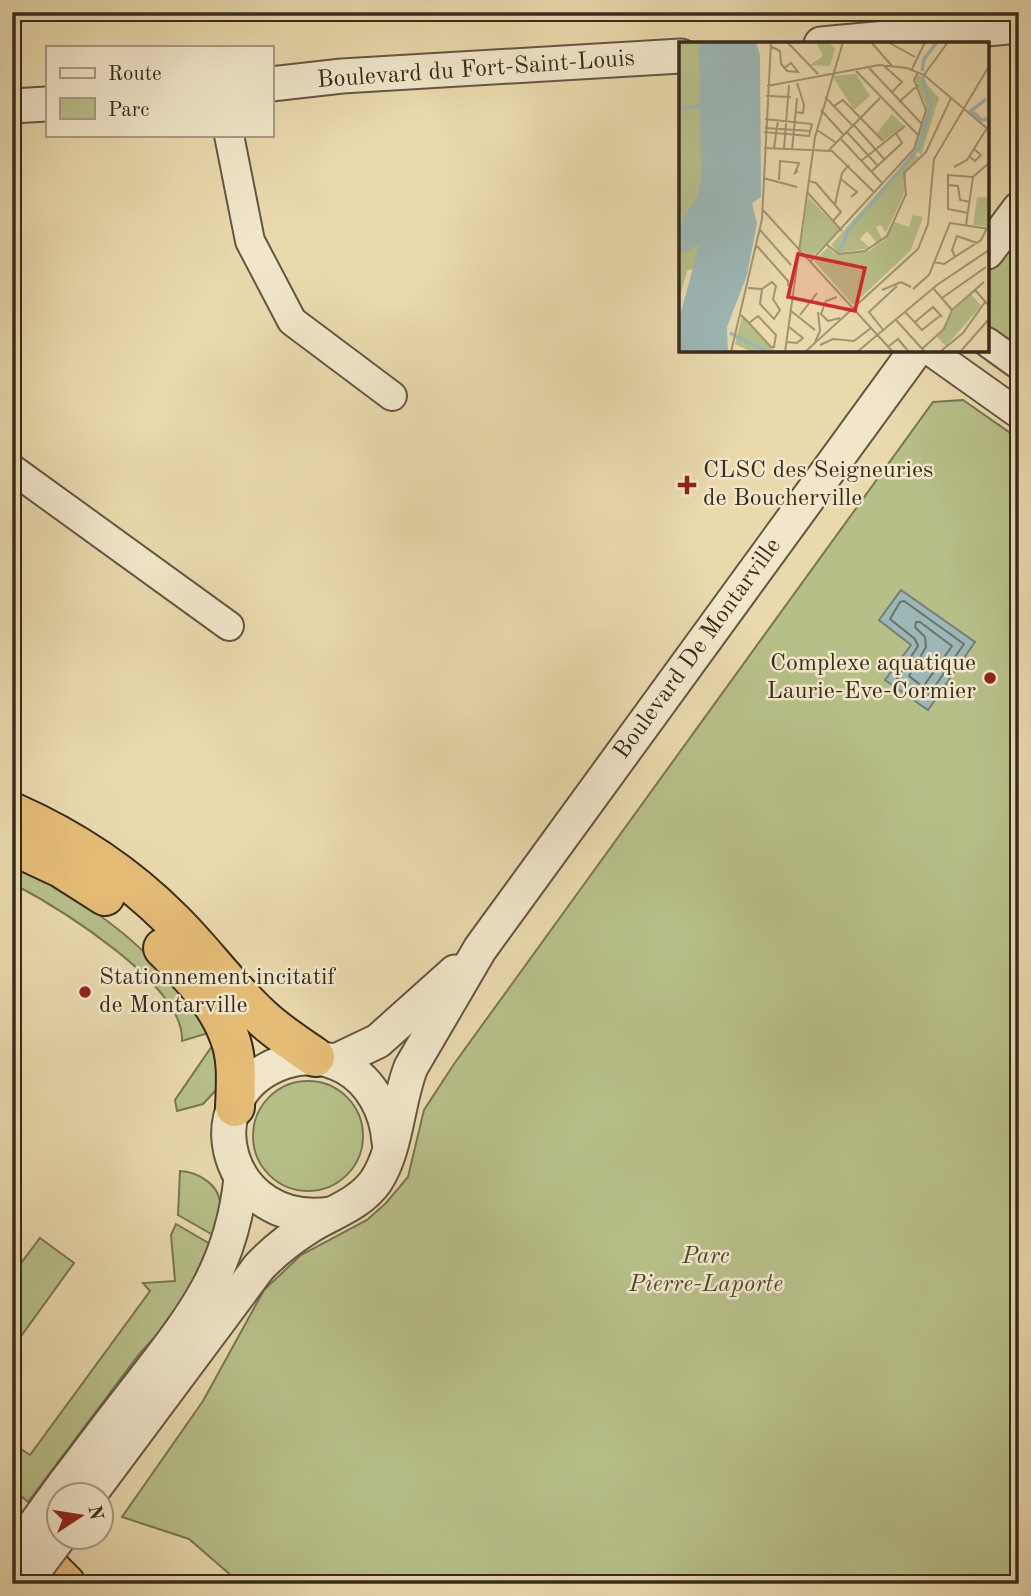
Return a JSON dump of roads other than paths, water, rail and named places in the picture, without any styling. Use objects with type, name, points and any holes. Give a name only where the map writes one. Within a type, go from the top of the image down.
[{"type":"highway","points":[[12,812],[105,864],[140,891],[188,936],[268,1023],[325,1059]]},
{"type":"highway","points":[[12,845],[61,868],[111,901],[182,967],[212,1005],[230,1036],[235,1064],[235,1107]]},
{"type":"highway","points":[[12,1531],[66,1584]]},
{"type":"highway","points":[[12,1549],[59,1584]]},
{"type":"street","points":[[842,42],[1003,27],[1019,37]]},
{"type":"street","name":"Boulevard du Fort-Saint-Louis","points":[[273,84],[342,76],[679,57]]},
{"type":"street","points":[[12,106],[46,104]]},
{"type":"street","points":[[229,136],[250,241],[292,321],[392,396]]},
{"type":"street","points":[[989,249],[1019,208]]},
{"type":"street","points":[[989,343],[1019,365]]},
{"type":"street","name":"Boulevard De Montarville","points":[[85,1480],[259,1267],[282,1246],[353,1203],[371,1188],[383,1168],[411,1067],[480,948],[915,352]]},
{"type":"street","points":[[932,352],[1019,414]]},
{"type":"street","points":[[12,469],[229,626]]},
{"type":"street","name":"Boulevard De Montarville","points":[[84,1480],[183,1331],[221,1262],[236,1214],[240,1178],[231,1149],[230,1129],[235,1107],[246,1088],[262,1073],[288,1061],[325,1059],[367,1047],[389,1033],[480,948]]},
{"type":"street","points":[[325,1059],[356,1075],[371,1090],[385,1121],[388,1148]]},
{"type":"street","points":[[240,1178],[256,1195],[277,1208],[299,1214],[331,1214]]},
{"type":"street","name":"Boulevard De Montarville","points":[[12,1556],[46,1521]]},
{"type":"street","points":[[24,1584],[50,1550]]},
{"type":"water","points":[[901,590],[975,642],[928,710],[885,680],[911,645],[879,620]]},
{"type":"railway","points":[[12,19],[104,12]]},
{"type":"place","name":"CLSC des Seigneuries de Boucherville","points":[[687,485]]},
{"type":"place","name":"Complexe aquatique Laurie-Eve-Cormier","points":[[990,678]]},
{"type":"place","name":"Stationnement incitatif de Montarville","points":[[85,992]]},
{"type":"park label","name":"Parc Pierre-Laporte","points":[[706,1271]]}]
